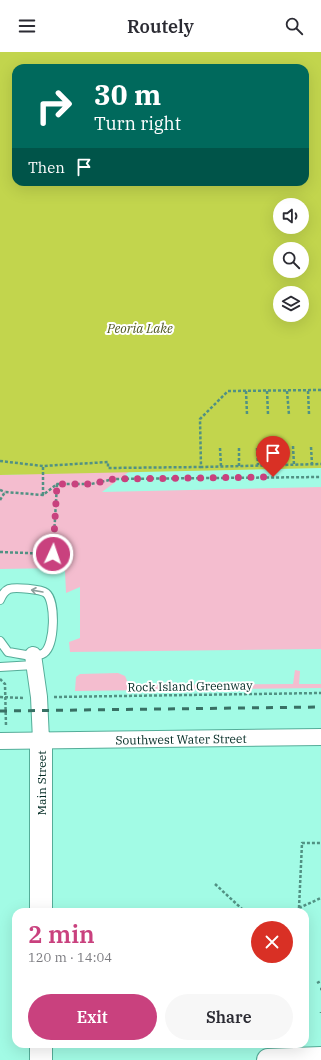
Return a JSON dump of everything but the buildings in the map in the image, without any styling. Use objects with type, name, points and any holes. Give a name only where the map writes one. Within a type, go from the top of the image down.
[{"type":"street","name":"Main Street","points":[[34,660],[39,697],[41,740],[41,908]]},
{"type":"street","name":"Southwest Water Street","points":[[3,735],[41,740],[321,737]]},
{"type":"street","points":[[41,1048],[41,1060]]},
{"type":"street","points":[[268,1060],[321,1058]]},
{"type":"lane","points":[[0,600],[3,593],[10,589],[40,590],[46,593],[51,601],[53,635],[50,647],[34,660],[0,666]]},
{"type":"lane","points":[[0,641],[8,652],[34,660]]},
{"type":"path","points":[[308,390],[309,414]]},
{"type":"path","points":[[201,467],[200,419],[228,391],[321,390]]},
{"type":"path","points":[[246,391],[247,414]]},
{"type":"path","points":[[266,391],[268,414]]},
{"type":"path","points":[[287,391],[289,414]]},
{"type":"path","points":[[294,446],[294,465]]},
{"type":"path","points":[[311,447],[312,464]]},
{"type":"path","points":[[220,448],[221,466]]},
{"type":"path","points":[[239,448],[239,466]]},
{"type":"path","points":[[257,448],[258,466]]},
{"type":"path","points":[[276,448],[276,465]]},
{"type":"path","points":[[0,461],[43,466],[108,462],[108,468],[321,464]]},
{"type":"path","points":[[43,466],[43,495]]},
{"type":"path","points":[[0,490],[5,492],[43,495],[57,484],[91,484],[114,479],[321,477]]},
{"type":"path","points":[[0,552],[53,554],[57,484]]},
{"type":"path","points":[[0,500],[5,492]]},
{"type":"path","points":[[0,679],[5,684],[3,735]]},
{"type":"path","name":"Rock Island Greenway","points":[[60,697],[321,693]]},
{"type":"path","points":[[0,697],[14,698]]},
{"type":"path","points":[[321,843],[302,843],[299,908],[321,898]]},
{"type":"path","points":[[215,884],[241,908]]},
{"type":"path","points":[[317,983],[321,981]]},
{"type":"shaded area","points":[[130,471],[102,492],[321,487],[321,649],[70,652],[69,642],[80,638],[80,587],[66,593],[65,571],[61,568],[0,569],[0,475]]},
{"type":"shaded area","points":[[295,670],[300,671],[299,684],[321,684],[321,688],[75,691],[76,677],[80,674],[118,673],[125,676],[129,685],[293,684]]},
{"type":"water","name":"Peoria Lake","points":[[0,52],[321,52],[321,468],[0,475]]},
{"type":"railway","points":[[0,711],[321,707]]},
{"type":"route","points":[[53,554],[57,484],[91,484],[114,479],[273,477]]}]
